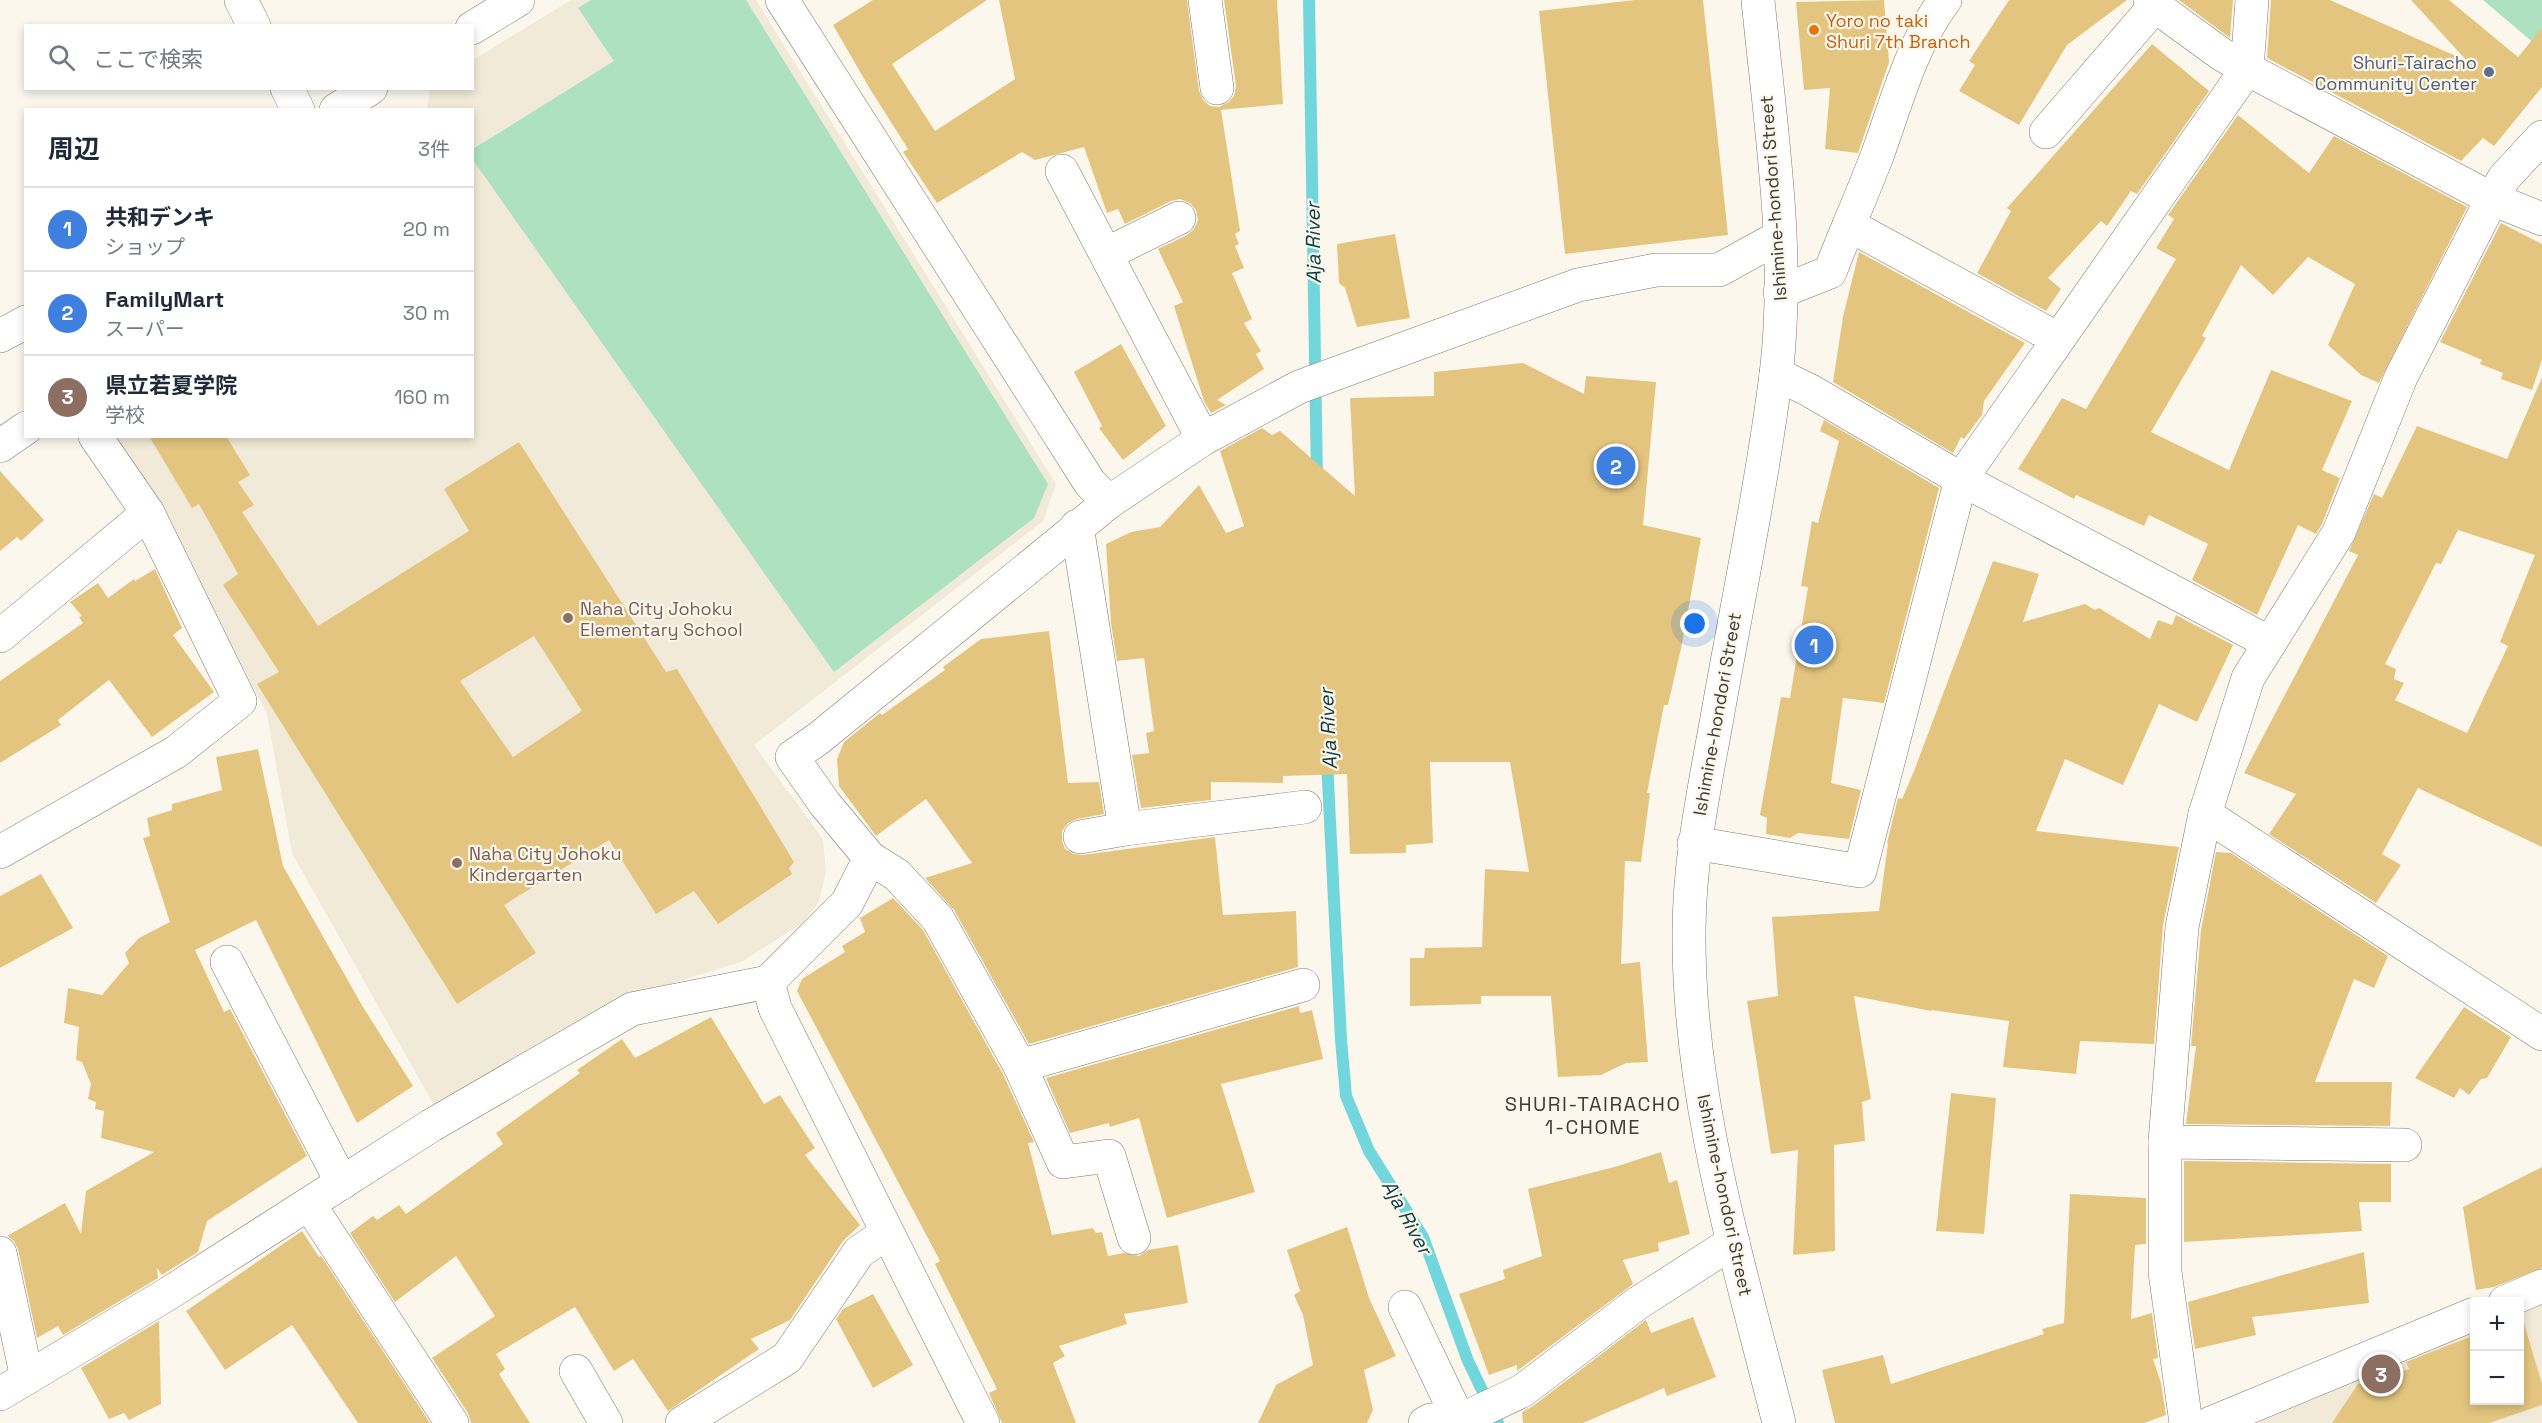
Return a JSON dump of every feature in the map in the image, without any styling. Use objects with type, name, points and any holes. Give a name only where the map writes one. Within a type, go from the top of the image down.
[{"type":"street","points":[[241,0],[253,24]]},
{"type":"street","points":[[474,27],[518,0]]},
{"type":"street","points":[[782,0],[1090,483],[1109,502]]},
{"type":"street","points":[[1206,0],[1217,88]]},
{"type":"street","name":"Ishimine-hondori Street","points":[[1758,0],[1779,237],[1780,292],[1776,374],[1755,509],[1694,843],[1689,933],[1690,992],[1696,1053],[1707,1115],[1733,1242],[1779,1423]]},
{"type":"street","points":[[1780,292],[1830,272],[1876,158],[1904,79],[1936,12],[1945,0]]},
{"type":"street","points":[[1694,843],[1860,871],[1961,479],[2247,69],[2252,0]]},
{"type":"street","points":[[2046,132],[2153,3],[2221,54],[2247,69],[2492,199],[2542,219]]},
{"type":"street","points":[[288,90],[297,108]]},
{"type":"street","points":[[339,108],[368,90]]},
{"type":"street","points":[[2186,1423],[2165,1272],[2165,1142],[2182,927],[2205,814],[2248,678],[2339,531],[2401,377],[2492,199],[2504,178],[2542,137]]},
{"type":"street","points":[[1062,171],[1203,439]]},
{"type":"street","points":[[1106,254],[1179,218]]},
{"type":"street","points":[[1848,225],[2058,339]]},
{"type":"street","points":[[1134,1238],[1109,1156],[1063,1162],[1020,1066],[938,919],[897,875],[870,858],[825,804],[792,757],[819,738],[1109,502],[1203,439],[1299,387],[1335,376],[1578,285],[1656,270],[1719,270],[1779,237]]},
{"type":"street","points":[[1776,374],[1809,390],[1961,479],[2270,643]]},
{"type":"street","points":[[0,446],[24,429]]},
{"type":"street","points":[[0,852],[176,752],[240,701],[148,513],[96,438]]},
{"type":"street","points":[[0,636],[148,513]]},
{"type":"street","points":[[1077,526],[1125,829]]},
{"type":"street","points":[[1080,837],[1125,829],[1305,807]]},
{"type":"street","points":[[2205,814],[2542,1034]]},
{"type":"street","points":[[0,1253],[13,1386],[166,1295],[432,1125],[632,1010],[768,982],[847,903],[870,858]]},
{"type":"street","points":[[227,962],[342,1183]]},
{"type":"street","points":[[768,982],[775,1008],[983,1423]]},
{"type":"street","points":[[1020,1066],[1303,985]]},
{"type":"street","points":[[2165,1142],[2405,1145]]},
{"type":"street","points":[[309,1204],[452,1423]]},
{"type":"street","points":[[682,1423],[787,1358],[859,1252],[887,1233]]},
{"type":"street","points":[[1425,1423],[1472,1413],[1522,1391],[1638,1303],[1733,1242]]},
{"type":"street","points":[[2517,1297],[2542,1286]]},
{"type":"street","points":[[1405,1307],[1472,1413]]},
{"type":"street","points":[[2211,1423],[2470,1316]]},
{"type":"street","points":[[576,1371],[606,1423]]},
{"type":"shaded area","name":"Naha City Johoku Elementary School","points":[[571,0],[756,0],[1056,484],[1043,521],[754,745],[823,839],[826,872],[819,901],[803,923],[741,962],[624,998],[435,1107],[292,853],[267,714],[162,510],[113,438],[474,438],[474,108],[427,108],[430,90],[474,90],[474,59]]},
{"type":"shaded area","points":[[2542,1295],[2542,1423],[2229,1423],[2221,1400],[2355,1347],[2470,1316],[2470,1405],[2524,1405],[2524,1301]]},
{"type":"green space","points":[[591,0],[746,0],[1048,484],[1034,518],[834,672],[474,161],[474,148],[614,61],[578,8]]},
{"type":"green space","points":[[2483,0],[2542,0],[2542,50]]},
{"type":"building","points":[[873,0],[987,0],[892,64],[935,131],[1015,79],[999,0],[1187,0],[1199,91],[1203,100],[1210,106],[1219,107],[1229,102],[1234,96],[1236,86],[1224,0],[1277,0],[1283,104],[1221,110],[1240,231],[1235,234],[1239,244],[1235,246],[1244,268],[1232,273],[1252,319],[1244,323],[1261,351],[1256,354],[1264,369],[1217,400],[1226,405],[1211,413],[1204,401],[1174,306],[1183,302],[1158,249],[1187,235],[1194,229],[1198,220],[1196,210],[1190,203],[1180,199],[1171,201],[1125,224],[1118,209],[1107,213],[1084,147],[1035,160],[1022,152],[937,203],[903,152],[908,149],[833,25]]},
{"type":"building","points":[[1635,0],[1703,0],[1728,235],[1565,254],[1539,11]]},
{"type":"building","points":[[1884,0],[1889,62],[1858,153],[1825,149],[1830,88],[1804,90],[1796,2]]},
{"type":"building","points":[[2009,0],[2127,0],[2067,45],[2019,125],[1959,91],[1975,65],[1969,61]]},
{"type":"building","points":[[2179,0],[2233,0],[2230,38]]},
{"type":"building","points":[[2271,0],[2330,0],[2467,61],[2411,0],[2449,0],[2518,57],[2542,28],[2542,87],[2494,146],[2483,138],[2461,161],[2267,58]]},
{"type":"building","points":[[2152,44],[2209,91],[2137,194],[2131,191],[2107,226],[2101,221],[2048,278],[2061,289],[2046,311],[1977,273],[2011,211],[2007,208]]},
{"type":"building","points":[[2238,115],[2309,173],[2334,136],[2467,207],[2379,383],[2361,375],[2328,345],[2355,284],[2308,257],[2273,295],[2241,265],[2202,336],[2206,338],[2151,432],[2229,470],[2271,370],[2352,401],[2322,470],[2340,478],[2322,524],[2316,534],[2298,525],[2257,615],[2192,580],[2208,544],[2149,515],[2144,526],[2076,495],[2074,499],[2018,469],[2062,398],[2086,409],[2176,259],[2156,248],[2174,219],[2168,215]]},
{"type":"building","points":[[2501,223],[2542,244],[2542,360],[2532,390],[2501,379],[2503,373],[2480,364],[2482,360],[2440,342]]},
{"type":"building","points":[[1395,234],[1410,318],[1357,327],[1345,288],[1339,283],[1337,244]]},
{"type":"building","points":[[1859,252],[2025,343],[1984,401],[1982,415],[1964,439],[1961,437],[1953,453],[1833,382],[1843,317]]},
{"type":"building","points":[[1121,344],[1166,426],[1123,460],[1099,428],[1102,426],[1074,372]]},
{"type":"building","points":[[1523,363],[1584,394],[1586,376],[1656,382],[1643,525],[1701,538],[1682,644],[1668,705],[1664,705],[1647,793],[1650,793],[1641,862],[1625,861],[1621,964],[1640,962],[1648,1062],[1626,1063],[1601,1075],[1558,1077],[1551,996],[1481,996],[1481,1004],[1410,1006],[1410,958],[1424,958],[1425,948],[1482,947],[1485,869],[1529,872],[1510,762],[1430,762],[1433,843],[1406,845],[1406,853],[1350,854],[1347,774],[1283,776],[1283,783],[1211,782],[1211,800],[1141,808],[1132,755],[1149,753],[1146,733],[1154,731],[1144,658],[1117,661],[1111,623],[1106,544],[1131,532],[1160,527],[1199,485],[1226,533],[1244,526],[1220,451],[1262,428],[1272,435],[1280,431],[1355,496],[1350,398],[1434,396],[1434,372]]},
{"type":"building","points":[[2542,377],[2542,847],[2418,788],[2382,854],[2401,865],[2376,903],[2269,834],[2296,794],[2244,773],[2358,555],[2349,551],[2374,494],[2382,498],[2417,426],[2507,459]],"holes":[[[2458,530],[2535,555],[2500,642],[2508,646],[2467,733],[2395,700],[2404,683],[2394,679],[2396,669],[2385,664],[2436,563],[2441,564]]]},
{"type":"building","points":[[1824,420],[1939,488],[1884,703],[1843,698],[1831,783],[1861,790],[1849,839],[1798,833],[1790,838],[1766,834],[1767,818],[1760,815],[1781,697],[1790,698],[1808,587],[1801,586],[1812,521],[1818,523],[1839,441],[1820,431]]},
{"type":"building","points":[[150,438],[227,438],[250,475],[238,482],[254,505],[242,512],[318,626],[469,531],[444,489],[519,442],[666,672],[677,669],[794,862],[789,868],[792,874],[718,924],[694,891],[656,914],[609,840],[504,905],[536,953],[457,1004],[257,684],[279,672],[223,585],[238,574],[199,504],[192,508]],"holes":[[[534,636],[582,711],[513,757],[460,681]]]},
{"type":"building","points":[[0,471],[44,520],[21,541],[17,537],[0,551]]},
{"type":"building","points":[[1993,561],[2039,574],[2023,622],[2085,604],[2095,610],[2099,608],[2150,639],[2158,620],[2172,625],[2176,615],[2233,645],[2197,722],[2159,704],[2123,785],[2065,759],[2036,831],[2179,847],[2163,925],[2154,1044],[2080,1041],[2076,1074],[2003,1067],[2009,1021],[1931,1011],[1854,996],[1871,1099],[1862,1102],[1865,1141],[1834,1145],[1835,1251],[1793,1255],[1798,1150],[1771,1154],[1747,1001],[1778,996],[1772,917],[1879,911],[1887,843],[1898,798],[1902,799],[1914,771]]},
{"type":"building","points":[[155,569],[182,628],[173,635],[214,692],[152,737],[109,680],[58,720],[61,725],[0,763],[0,681],[83,623],[79,617],[82,616],[70,602],[98,583],[108,598],[134,579],[135,581]]},
{"type":"building","points":[[1049,631],[1068,783],[1099,782],[1104,814],[1068,823],[1062,831],[1065,849],[1073,854],[1083,855],[1215,837],[1223,915],[1296,911],[1298,967],[1029,1044],[954,910],[925,878],[972,863],[926,799],[876,836],[839,786],[837,759],[844,742],[880,713],[882,715],[945,670],[943,667],[981,639]]},
{"type":"building","points":[[258,749],[283,866],[363,1007],[413,1086],[357,1123],[256,920],[195,950],[224,1012],[230,1009],[307,1156],[207,1221],[198,1252],[162,1275],[157,1268],[158,1278],[63,1335],[58,1326],[37,1338],[18,1249],[14,1241],[7,1236],[65,1203],[81,1234],[86,1191],[154,1152],[101,1138],[104,1111],[95,1109],[96,1102],[88,1099],[91,1084],[82,1062],[76,1060],[79,1027],[64,1023],[68,988],[102,995],[129,963],[125,953],[139,938],[170,922],[143,838],[150,836],[147,818],[172,810],[172,804],[222,790],[216,757]]},
{"type":"building","points":[[2216,852],[2231,853],[2388,956],[2374,988],[2354,979],[2315,1082],[2392,1082],[2390,1126],[2186,1124],[2196,1046],[2191,1046],[2201,930]]},
{"type":"building","points":[[41,874],[73,928],[0,968],[0,896]]},
{"type":"building","points":[[893,898],[923,930],[1003,1074],[1034,1142],[1028,1143],[1052,1235],[1093,1228],[1096,1233],[1102,1232],[1108,1256],[1124,1253],[1139,1256],[1148,1250],[1178,1245],[1188,1303],[1124,1314],[1127,1324],[1059,1346],[1065,1356],[1053,1363],[1076,1423],[1002,1423],[989,1393],[997,1389],[935,1264],[940,1261],[797,991],[802,979],[845,952],[842,946],[865,932],[860,918]]},
{"type":"building","points":[[1299,1006],[1300,1013],[1312,1010],[1323,1059],[1221,1084],[1255,1192],[1167,1218],[1139,1118],[1110,1127],[1109,1123],[1070,1133],[1046,1078]]},
{"type":"building","points":[[2464,1007],[2511,1037],[2487,1078],[2481,1079],[2469,1095],[2460,1088],[2454,1098],[2415,1078]]},
{"type":"building","points":[[711,1017],[764,1104],[780,1095],[815,1148],[805,1155],[860,1225],[843,1241],[790,1320],[751,1339],[759,1349],[668,1411],[633,1359],[614,1371],[575,1307],[496,1354],[505,1369],[499,1374],[530,1423],[471,1423],[468,1413],[432,1358],[495,1316],[456,1256],[395,1302],[350,1233],[373,1216],[377,1220],[399,1205],[406,1214],[503,1144],[496,1133],[580,1073],[577,1070],[622,1039],[635,1058]]},
{"type":"building","points":[[1951,1093],[1996,1098],[1984,1234],[1936,1231]]},
{"type":"building","points":[[1661,1152],[1669,1183],[1677,1180],[1690,1234],[1658,1243],[1659,1251],[1623,1260],[1633,1284],[1517,1371],[1517,1365],[1489,1375],[1459,1294],[1505,1279],[1503,1270],[1542,1256],[1528,1189],[1618,1166]]},
{"type":"building","points":[[2184,1161],[2391,1164],[2391,1202],[2359,1202],[2362,1231],[2184,1242]]},
{"type":"building","points":[[2542,1167],[2542,1268],[2494,1287],[2476,1290],[2463,1207]]},
{"type":"building","points":[[2070,1194],[2146,1198],[2146,1244],[2135,1245],[2131,1319],[2152,1313],[2158,1358],[2153,1359],[2161,1383],[2166,1415],[2144,1423],[1835,1423],[1822,1370],[1883,1355],[1891,1384],[2044,1334],[2042,1329],[2064,1323]]},
{"type":"building","points":[[1347,1227],[1369,1298],[1396,1356],[1364,1370],[1373,1410],[1367,1423],[1258,1423],[1276,1385],[1313,1365],[1303,1315],[1294,1295],[1300,1291],[1287,1250]]},
{"type":"building","points":[[302,1231],[319,1257],[321,1256],[430,1423],[358,1423],[292,1325],[225,1370],[186,1311]]},
{"type":"building","points":[[2364,1252],[2369,1303],[2252,1317],[2256,1335],[2195,1349],[2188,1302]]},
{"type":"building","points":[[873,1294],[913,1365],[873,1388],[836,1319],[843,1309]]},
{"type":"building","points":[[1693,1317],[1716,1377],[1667,1396],[1664,1388],[1583,1423],[1523,1423],[1522,1412],[1646,1320],[1651,1333]]},
{"type":"building","points":[[159,1321],[161,1404],[129,1420],[124,1413],[109,1419],[81,1368]]},
{"type":"building","points":[[2524,1323],[2542,1384],[2542,1405],[2489,1423],[2332,1423],[2358,1384],[2409,1369],[2406,1362],[2470,1337],[2470,1405],[2524,1405]]},
{"type":"waterway","name":"Aja River","points":[[1309,0],[1317,479]]},
{"type":"waterway","name":"Aja River","points":[[1327,761],[1341,1040],[1346,1096],[1369,1151],[1423,1237],[1468,1361],[1498,1423]]},
{"type":"place","name":"Yoro no taki Shuri 7th Branch","points":[[1814,30]]},
{"type":"place","name":"Shuri-Tairacho Community Center","points":[[2489,72]]},
{"type":"place","name":"FamilyMart","points":[[1616,466]]},
{"type":"place","name":"Naha City Johoku Elementary School","points":[[568,618]]},
{"type":"place","name":"共和デンキ","points":[[1814,645]]},
{"type":"place","name":"Naha City Johoku Kindergarten","points":[[457,863]]},
{"type":"place","name":"県立若夏学院","points":[[2381,1374]]},
{"type":"district","name":"SHURI-TAIRACHO 1-CHOME","points":[[1593,1116]]}]
